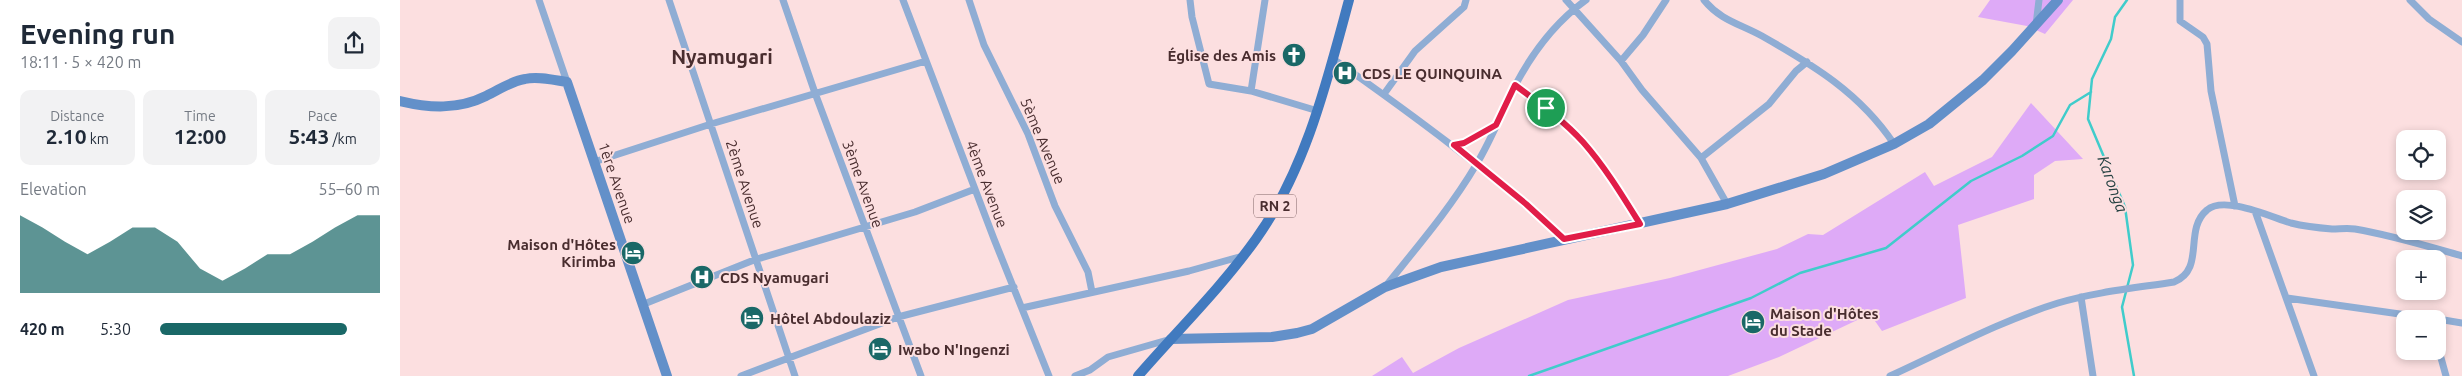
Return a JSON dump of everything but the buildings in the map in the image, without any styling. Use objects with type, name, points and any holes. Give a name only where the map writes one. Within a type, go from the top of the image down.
[{"type":"main road","name":"RN 2","points":[[1138,376],[1243,256],[1257,237],[1279,199],[1318,111],[1349,0]]},
{"type":"street","name":"1ère Avenue","points":[[539,0],[667,376]]},
{"type":"street","name":"2ème Avenue","points":[[670,0],[754,260],[795,376]]},
{"type":"street","name":"3ème Avenue","points":[[783,0],[864,227],[921,376]]},
{"type":"street","name":"4ème Avenue","points":[[903,0],[1049,376]]},
{"type":"street","name":"5ème Avenue","points":[[969,0],[984,46],[1028,134],[1055,206],[1088,272],[1092,292]]},
{"type":"street","points":[[1190,0],[1192,17],[1209,84],[1251,91],[1318,111]]},
{"type":"street","points":[[1251,91],[1265,0]]},
{"type":"street","points":[[1384,94],[1415,51],[1464,7],[1466,0]]},
{"type":"street","points":[[1566,0],[1621,61],[1642,90],[1701,158],[1727,204]]},
{"type":"street","points":[[1385,287],[1446,211],[1476,165],[1515,85],[1544,43],[1573,9],[1586,0]]},
{"type":"street","points":[[1621,61],[1643,35],[1666,0]]},
{"type":"street","points":[[1704,0],[1720,16],[1750,30],[1807,62],[1850,93],[1870,111],[1894,144]]},
{"type":"street","points":[[2036,25],[2038,0]]},
{"type":"street","points":[[1075,376],[1090,370],[1108,357],[1171,339],[1272,337],[1312,329],[1385,287],[1441,267],[1727,204],[1824,174],[1894,144],[1929,124],[1959,101],[2012,51],[2058,0]]},
{"type":"street","points":[[2180,0],[2180,21],[2203,37],[2207,44],[2211,91],[2234,206]]},
{"type":"street","points":[[2410,0],[2429,18],[2462,42]]},
{"type":"street","points":[[1332,58],[1454,145],[1476,165],[1526,204],[1564,239]]},
{"type":"street","points":[[594,162],[711,124],[926,61]]},
{"type":"street","points":[[1701,158],[1770,104],[1796,71],[1807,62]]},
{"type":"street","points":[[400,101],[419,106],[453,107],[464,105],[514,81],[527,78],[567,82]]},
{"type":"street","points":[[1515,85],[1546,108],[1582,141],[1608,174],[1640,224]]},
{"type":"street","points":[[1454,145],[1464,143],[1496,125]]},
{"type":"street","points":[[644,304],[754,260],[916,212],[975,189]]},
{"type":"street","points":[[1890,376],[2032,312],[2081,297],[2174,282],[2183,278],[2188,273],[2192,262],[2200,219],[2206,210],[2214,206],[2234,206],[2291,223],[2331,229],[2353,229],[2462,256]]},
{"type":"street","points":[[2255,211],[2314,376]]},
{"type":"street","points":[[1022,308],[1189,271],[1243,256]]},
{"type":"street","points":[[741,376],[898,318],[1014,287]]},
{"type":"street","points":[[2081,297],[2093,376]]},
{"type":"street","points":[[2287,298],[2396,314]]},
{"type":"street","points":[[2446,321],[2462,323]]},
{"type":"street","points":[[2442,360],[2446,376]]},
{"type":"shaded area","points":[[1990,0],[2073,0],[2045,34],[2027,26],[1978,17]]},
{"type":"shaded area","points":[[2031,103],[2083,159],[2055,161],[2034,175],[2034,199],[1958,225],[1966,298],[1882,331],[1870,314],[1779,357],[1728,376],[1372,376],[1402,357],[1413,373],[1459,348],[1568,300],[1670,278],[1777,249],[1808,234],[1823,235],[1925,172],[1934,186],[1992,157]]},
{"type":"waterway","name":"Karonga","points":[[2127,0],[2115,17],[2111,39],[2092,79],[2088,119],[2125,207],[2133,265],[2122,307],[2134,376]]},
{"type":"waterway","points":[[1529,376],[1751,298],[1800,273],[1886,248],[1971,181],[2022,156],[2053,136],[2070,105],[2091,92]]},
{"type":"place","name":"Église des Amis","points":[[1294,55]]},
{"type":"place","name":"CDS LE QUINQUINA","points":[[1345,73]]},
{"type":"place","name":"Maison d'Hôtes Kirimba","points":[[633,253]]},
{"type":"place","name":"CDS Nyamugari","points":[[702,277]]},
{"type":"place","name":"Hôtel Abdoulaziz","points":[[752,318]]},
{"type":"place","name":"Maison d'Hôtes du Stade","points":[[1753,322]]},
{"type":"place","name":"Iwabo N'Ingenzi","points":[[880,349]]},
{"type":"district","name":"Nyamugari","points":[[722,56]]},
{"type":"route","points":[[1515,85],[1546,108],[1582,141],[1608,174],[1640,224],[1564,239],[1526,204],[1476,165],[1454,145],[1464,143],[1496,125],[1515,85]]}]
